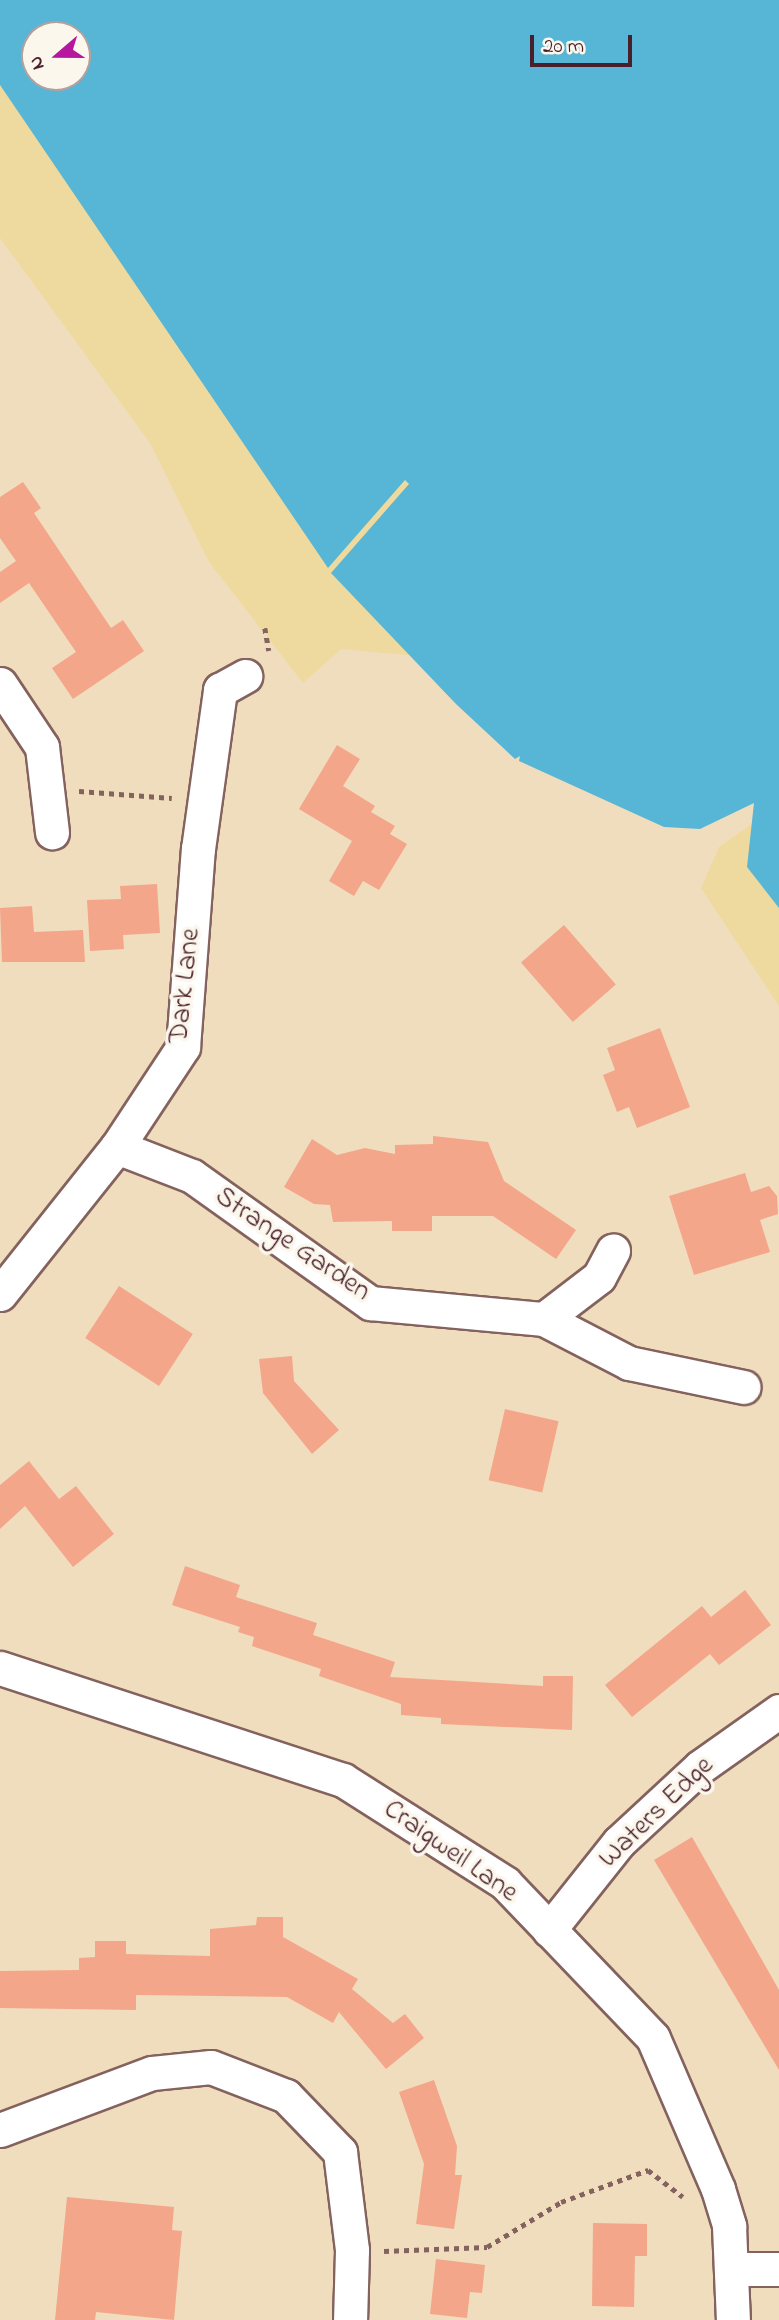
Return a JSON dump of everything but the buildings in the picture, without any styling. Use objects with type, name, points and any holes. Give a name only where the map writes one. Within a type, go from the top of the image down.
[{"type":"street","name":"Dark Lane","points":[[0,1294],[117,1147],[183,1047],[204,801],[220,690],[245,676]]},
{"type":"street","points":[[0,684],[42,747],[52,832]]},
{"type":"street","name":"Strange Garden","points":[[117,1147],[192,1176],[370,1303],[544,1319]]},
{"type":"street","points":[[613,1251],[599,1277],[544,1319],[629,1363],[744,1387]]},
{"type":"street","name":"Craigweil Lane","points":[[0,1668],[343,1780],[505,1883],[653,2038],[718,2189],[731,2269],[733,2320]]},
{"type":"street","name":"Waters Edge","points":[[550,1930],[619,1842],[700,1767],[779,1711]]},
{"type":"street","points":[[0,2130],[152,2073],[211,2067],[286,2096],[340,2152],[352,2250],[350,2320]]},
{"type":"street","points":[[731,2269],[779,2269]]},
{"type":"path","points":[[47,789],[204,801]]},
{"type":"path","points":[[352,2250],[441,2254],[487,2247],[561,2202],[648,2170],[688,2202],[718,2189]]},
{"type":"sand","points":[[0,0],[201,0],[779,689],[341,649],[303,683],[209,562],[150,443],[0,238]]},
{"type":"sand","points":[[779,805],[779,1006],[701,888],[719,847]]},
{"type":"water","points":[[0,0],[779,0],[779,908],[747,867],[754,803],[700,829],[664,827],[519,761],[520,756],[515,759],[456,704],[331,573],[409,484],[405,480],[328,568],[0,85]]}]
